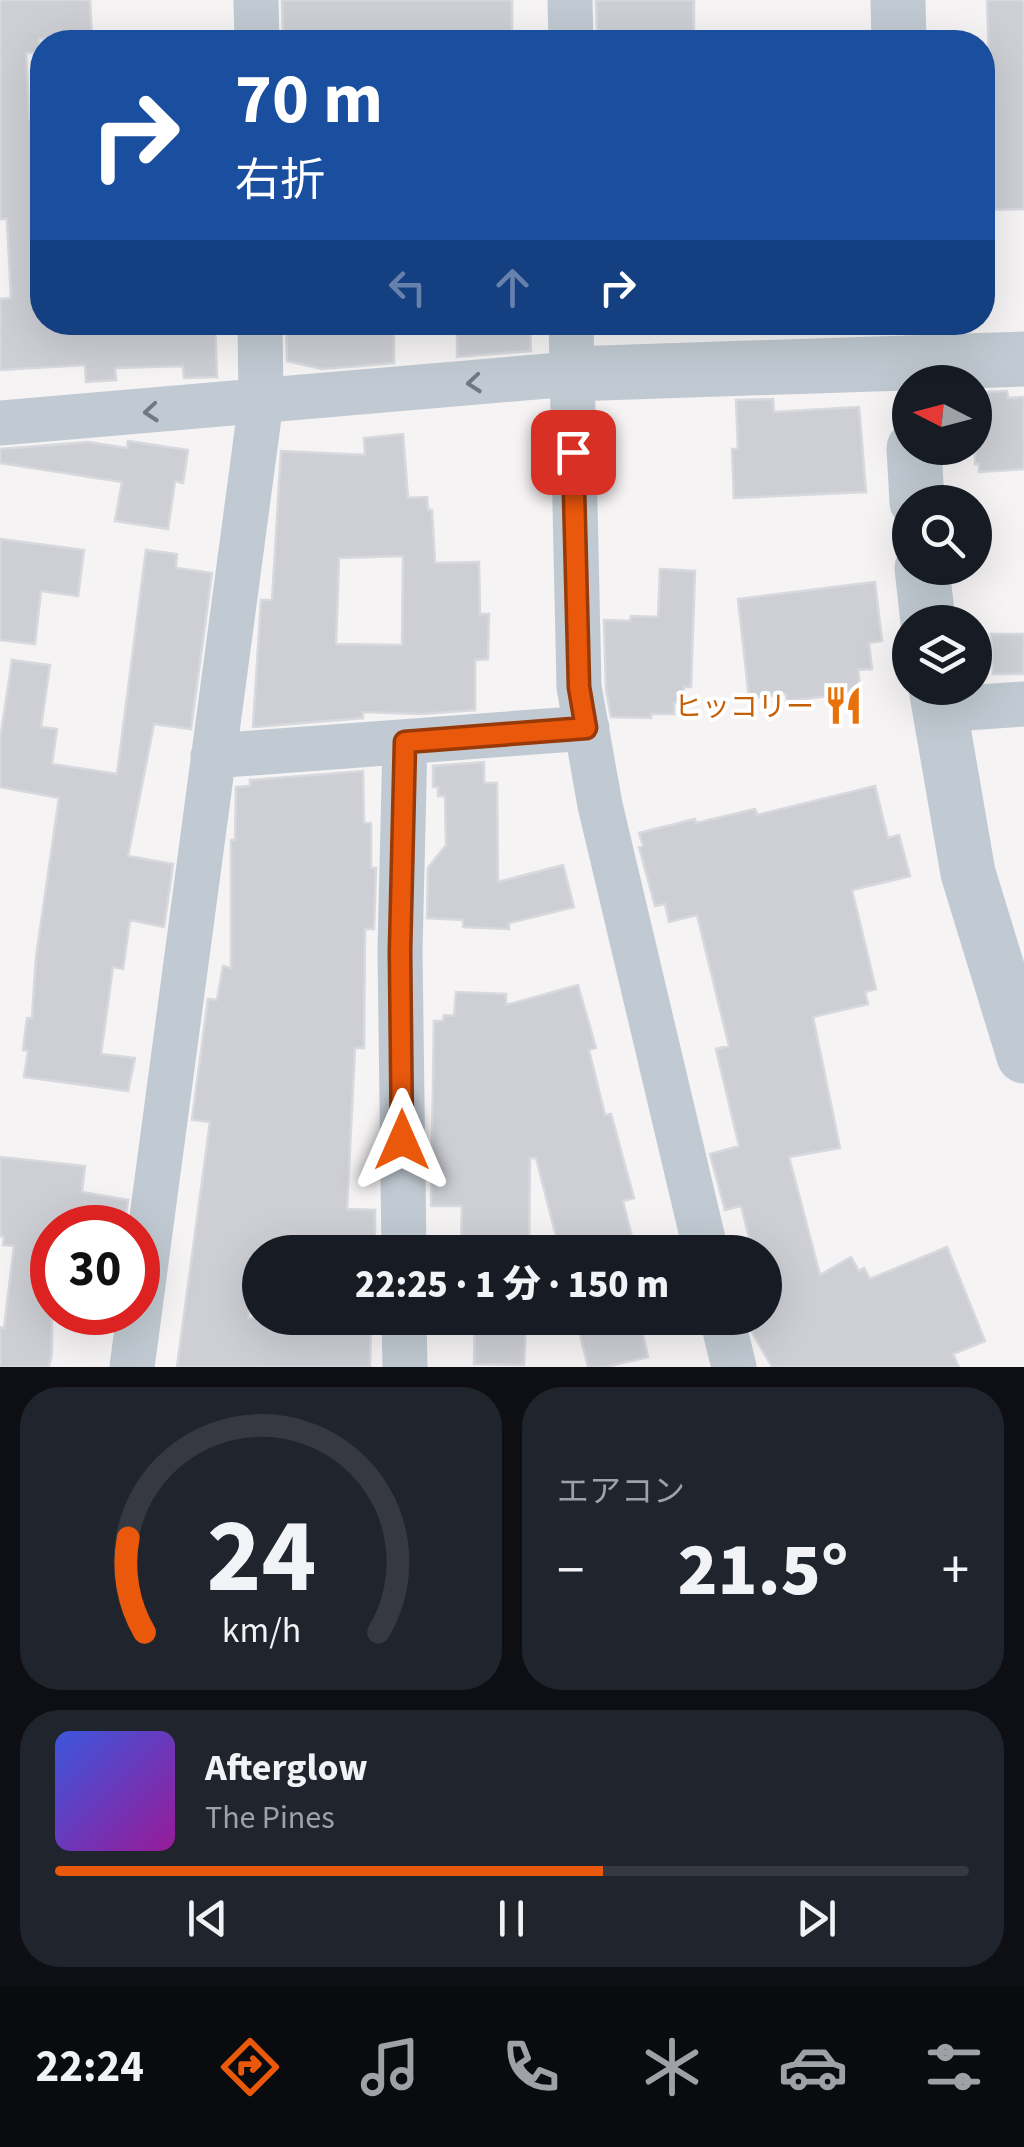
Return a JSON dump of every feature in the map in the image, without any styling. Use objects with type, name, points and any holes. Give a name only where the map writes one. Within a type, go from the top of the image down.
[{"type":"street","points":[[256,0],[257,30]]},
{"type":"street","points":[[570,0],[570,30]]},
{"type":"street","points":[[898,0],[899,30]]},
{"type":"street","points":[[132,1367],[261,402],[260,335]]},
{"type":"street","points":[[571,348],[579,687],[600,805],[702,1235]]},
{"type":"street","points":[[0,423],[261,402],[571,348],[908,360],[1024,359]]},
{"type":"street","points":[[992,702],[1024,704]]},
{"type":"street","points":[[938,705],[968,873],[1024,1056]]},
{"type":"street","points":[[214,756],[586,728]]},
{"type":"street","points":[[404,1235],[400,951],[405,742]]},
{"type":"street","points":[[404,1335],[405,1367]]},
{"type":"street","points":[[726,1335],[734,1367]]},
{"type":"building","points":[[0,0],[90,0],[92,30],[30,30],[30,53],[26,53],[30,119],[30,335],[215,335],[217,377],[184,378],[183,366],[115,368],[116,380],[86,382],[85,365],[0,370],[0,299],[11,298],[7,219],[0,219]]},
{"type":"building","points":[[282,0],[512,0],[512,30],[283,30]]},
{"type":"building","points":[[596,0],[694,0],[694,30],[597,30]]},
{"type":"building","points":[[987,0],[1024,0],[1024,209],[995,210],[995,30],[988,30]]},
{"type":"building","points":[[286,335],[394,335],[394,363],[322,369],[287,361]]},
{"type":"building","points":[[457,335],[530,335],[531,351],[457,357]]},
{"type":"building","points":[[1007,391],[1008,398],[1024,397],[1024,469],[979,472],[979,465],[992,465],[992,392]]},
{"type":"building","points":[[773,399],[774,412],[859,407],[866,492],[734,498],[736,400]]},
{"type":"building","points":[[403,434],[408,498],[427,497],[428,510],[432,510],[435,563],[479,562],[480,614],[489,614],[488,659],[475,660],[475,710],[421,714],[363,712],[363,718],[253,727],[261,600],[272,600],[281,451],[365,455],[364,438]],"holes":[[[403,556],[402,645],[336,644],[339,558]]]},
{"type":"building","points":[[128,441],[188,450],[183,483],[175,481],[168,529],[115,521],[122,482],[0,463],[0,449],[88,442],[127,448]]},
{"type":"building","points":[[0,539],[84,550],[78,596],[41,591],[35,644],[0,640]]},
{"type":"building","points":[[146,550],[177,554],[176,568],[212,573],[191,729],[154,724],[128,856],[173,864],[164,927],[130,920],[123,969],[113,967],[101,1054],[135,1058],[128,1091],[24,1077],[27,1018],[32,1018],[36,957],[59,798],[0,787],[0,740],[12,660],[50,665],[41,727],[57,729],[52,764],[117,774]]},
{"type":"building","points":[[660,569],[695,571],[691,687],[684,687],[684,703],[674,703],[674,714],[611,717],[606,690],[604,620],[658,617]]},
{"type":"building","points":[[875,582],[882,641],[869,643],[872,669],[858,670],[861,692],[787,701],[786,694],[749,698],[738,599]]},
{"type":"building","points":[[992,634],[1024,634],[1024,674],[993,674]]},
{"type":"building","points":[[484,762],[484,783],[497,783],[498,882],[563,865],[574,907],[509,923],[509,929],[463,927],[463,920],[427,918],[428,868],[446,845],[445,796],[438,796],[438,787],[433,787],[433,766]]},
{"type":"building","points":[[363,771],[364,823],[371,823],[371,868],[376,868],[374,929],[365,929],[364,1048],[355,1048],[347,1209],[375,1210],[375,1235],[242,1235],[242,1335],[371,1335],[370,1367],[177,1367],[210,1122],[192,1120],[208,999],[217,1000],[223,966],[231,968],[231,840],[235,840],[236,787],[250,786],[250,780]]},
{"type":"building","points":[[875,786],[888,838],[899,835],[910,876],[852,890],[876,989],[865,992],[868,1004],[813,1017],[840,1148],[789,1157],[820,1275],[851,1257],[859,1271],[864,1268],[870,1279],[947,1247],[985,1341],[953,1354],[959,1367],[772,1367],[754,1335],[782,1335],[782,1235],[749,1235],[741,1206],[725,1210],[710,1154],[739,1146],[716,1049],[729,1046],[697,915],[669,922],[665,904],[655,906],[639,833],[755,809],[757,815]]},
{"type":"building","points":[[578,985],[596,1048],[589,1050],[605,1115],[611,1114],[634,1198],[623,1201],[632,1235],[556,1235],[536,1158],[530,1158],[529,1235],[461,1235],[462,1206],[431,1206],[434,1021],[443,1021],[444,1015],[454,1016],[456,992],[506,994],[506,1005]]},
{"type":"building","points":[[0,1157],[85,1166],[82,1192],[128,1200],[127,1205],[30,1205],[30,1335],[52,1335],[49,1367],[0,1367],[0,1327],[4,1328],[14,1246],[3,1245],[4,1237],[0,1236]]},
{"type":"building","points":[[475,1335],[525,1335],[524,1365],[474,1364]]},
{"type":"building","points":[[580,1335],[643,1335],[648,1357],[588,1367]]},
{"type":"place","name":"ヒッコリー","points":[[844,706]]},
{"type":"route","points":[[402,1140],[400,951],[405,742],[586,728],[579,687],[573,452]]}]
